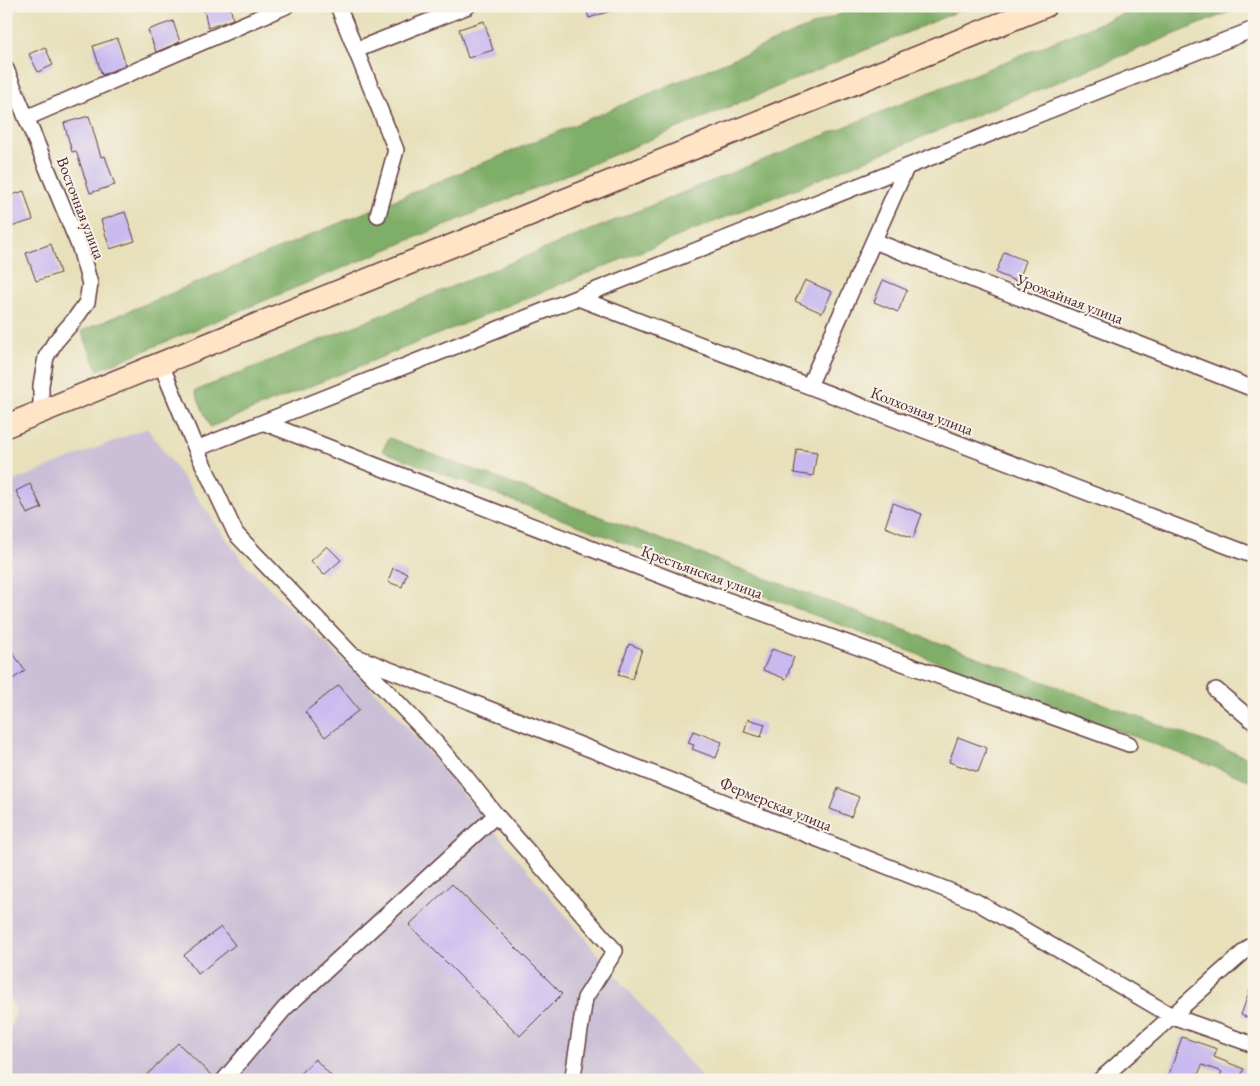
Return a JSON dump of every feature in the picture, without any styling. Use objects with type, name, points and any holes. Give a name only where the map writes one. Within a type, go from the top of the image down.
[{"type":"street","points":[[26,118],[286,6]]},
{"type":"street","points":[[338,6],[396,150],[378,214]]},
{"type":"street","points":[[356,50],[468,6]]},
{"type":"street","points":[[6,426],[1046,6]]},
{"type":"street","points":[[196,449],[1254,29]]},
{"type":"street","name":"Восточная улица","points":[[6,69],[80,248],[90,284],[87,302],[55,342],[46,357],[41,385],[41,413]]},
{"type":"street","points":[[809,386],[906,168]]},
{"type":"street","name":"Урожайная улица","points":[[874,241],[1254,389]]},
{"type":"street","name":"Колхозная улица","points":[[578,298],[1254,556]]},
{"type":"street","points":[[161,364],[196,449],[236,534],[432,739],[615,951],[585,998],[574,1076],[571,1080]]},
{"type":"street","name":"Крестьянская улица","points":[[265,423],[696,589],[1129,744]]},
{"type":"street","name":"Фермерская улица","points":[[352,655],[975,901],[1172,1016],[1254,1045]]},
{"type":"street","points":[[1216,690],[1254,722]]},
{"type":"street","points":[[224,1080],[285,1008],[496,815]]},
{"type":"street","points":[[1100,1080],[1254,942]]},
{"type":"shaded area","points":[[147,428],[245,564],[390,707],[704,1080],[6,1080],[6,1040],[16,1012],[6,988],[6,484]]},
{"type":"green space","points":[[859,6],[971,6],[98,370],[81,331]]},
{"type":"green space","points":[[1142,6],[1244,6],[210,427],[195,391]]},
{"type":"green space","points":[[389,438],[1254,760],[1254,782],[382,451]]},
{"type":"building","points":[[203,6],[230,6],[233,19],[208,28]]},
{"type":"building","points":[[585,6],[618,6],[619,8],[589,18]]},
{"type":"building","points":[[173,21],[180,42],[156,52],[148,30]]},
{"type":"building","points":[[484,21],[493,50],[468,58],[459,29]]},
{"type":"building","points":[[117,38],[126,65],[102,75],[93,46]]},
{"type":"building","points":[[45,47],[53,65],[38,72],[29,54]]},
{"type":"building","points":[[89,116],[101,157],[105,156],[115,185],[90,193],[76,151],[72,152],[64,123]]},
{"type":"building","points":[[24,191],[33,220],[8,228],[6,221],[6,197]]},
{"type":"building","points":[[125,212],[135,241],[110,249],[101,220]]},
{"type":"building","points":[[51,244],[60,273],[36,281],[26,253]]},
{"type":"building","points":[[1004,252],[1026,261],[1018,282],[996,273]]},
{"type":"building","points":[[805,280],[832,292],[822,313],[795,301]]},
{"type":"building","points":[[883,280],[907,290],[898,312],[874,302]]},
{"type":"building","points":[[797,449],[817,452],[813,476],[794,473]]},
{"type":"building","points":[[30,484],[42,508],[27,514],[16,491]]},
{"type":"building","points":[[893,503],[922,514],[913,538],[885,527]]},
{"type":"building","points":[[327,546],[341,560],[324,575],[311,561]]},
{"type":"building","points":[[393,568],[407,573],[402,587],[388,582]]},
{"type":"building","points":[[6,642],[25,671],[6,683]]},
{"type":"building","points":[[629,644],[642,649],[632,679],[618,675]]},
{"type":"building","points":[[772,649],[794,657],[786,679],[763,670]]},
{"type":"building","points":[[339,685],[359,710],[325,737],[305,712]]},
{"type":"building","points":[[748,719],[765,724],[761,737],[744,732]]},
{"type":"building","points":[[693,731],[722,742],[716,758],[692,749],[694,745],[688,743]]},
{"type":"building","points":[[958,737],[987,748],[978,772],[949,762]]},
{"type":"building","points":[[838,788],[859,797],[851,817],[830,809]]},
{"type":"building","points":[[452,884],[562,994],[520,1036],[409,925]]},
{"type":"building","points":[[221,927],[235,945],[198,974],[184,955]]},
{"type":"building","points":[[1252,984],[1254,984],[1254,1020],[1241,1015]]},
{"type":"building","points":[[1182,1037],[1217,1049],[1214,1057],[1244,1069],[1239,1080],[1218,1080],[1222,1072],[1202,1065],[1196,1080],[1167,1080]]},
{"type":"building","points":[[178,1043],[215,1079],[215,1080],[142,1080]]},
{"type":"building","points":[[315,1059],[335,1080],[293,1080]]}]
